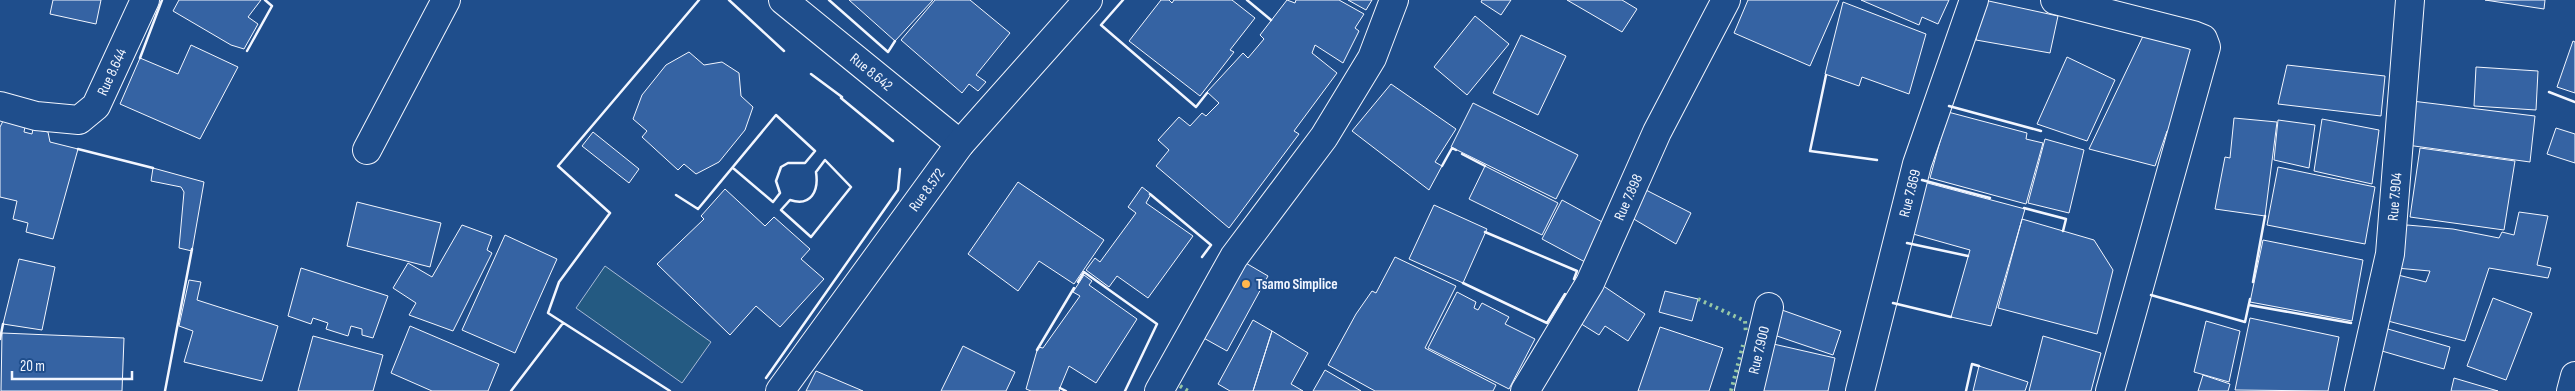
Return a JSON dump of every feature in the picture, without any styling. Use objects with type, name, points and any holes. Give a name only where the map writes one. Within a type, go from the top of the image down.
[{"type":"street","name":"Rue 8.644","points":[[0,106],[36,116],[78,120],[96,106],[145,0]]},
{"type":"street","points":[[367,150],[446,0]]},
{"type":"street","name":"Rue 8.642","points":[[784,0],[960,144]]},
{"type":"street","name":"Rue 8.572","points":[[780,391],[960,144],[1088,0]]},
{"type":"street","points":[[1159,391],[1234,258],[1324,137],[1372,58],[1394,0]]},
{"type":"street","name":"Rue 7.898","points":[[1526,391],[1590,282],[1657,132],[1726,0]]},
{"type":"street","name":"Rue 7.869","points":[[1860,391],[1917,164],[1974,0]]},
{"type":"street","points":[[2055,0],[2193,35],[2203,39],[2206,47],[2110,391]]},
{"type":"street","name":"Rue 7.904","points":[[2359,391],[2390,254],[2410,0]]},
{"type":"street","name":"Rue 7.900","points":[[1749,391],[1769,307]]},
{"type":"street","points":[[2571,391],[2575,376]]},
{"type":"shaded area","points":[[605,266],[711,342],[682,383],[576,308]]},
{"type":"building","points":[[53,0],[101,0],[96,24],[50,14]]},
{"type":"building","points":[[179,0],[261,0],[248,17],[258,24],[244,49],[231,45],[173,11]]},
{"type":"building","points":[[849,0],[933,0],[895,41]]},
{"type":"building","points":[[935,0],[970,0],[1010,33],[976,75],[986,82],[978,91],[969,84],[962,93],[901,40]]},
{"type":"building","points":[[1161,0],[1169,0],[1172,3],[1174,0],[1232,0],[1255,18],[1230,50],[1234,52],[1200,96],[1129,41]]},
{"type":"building","points":[[1287,0],[1295,3],[1296,0],[1339,0],[1364,14],[1355,28],[1359,31],[1343,63],[1315,45],[1312,53],[1337,73],[1294,131],[1299,134],[1229,228],[1156,166],[1169,150],[1158,140],[1179,117],[1190,126],[1202,113],[1206,116],[1219,103],[1207,92],[1243,53],[1248,58],[1264,39],[1260,35]]},
{"type":"building","points":[[1348,0],[1372,0],[1366,10]]},
{"type":"building","points":[[1482,0],[1511,0],[1501,15],[1481,2]]},
{"type":"building","points":[[1567,0],[1622,0],[1637,9],[1622,32]]},
{"type":"building","points":[[1748,0],[1839,0],[1810,66],[1734,33]]},
{"type":"building","points":[[1861,0],[1949,0],[1938,24],[1922,17],[1919,25]]},
{"type":"building","points":[[1984,0],[2058,16],[2050,53],[1976,40]]},
{"type":"building","points":[[2485,0],[2545,0],[2544,9]]},
{"type":"building","points":[[1843,2],[1926,34],[1909,94],[1862,77],[1859,86],[1825,74]]},
{"type":"building","points":[[1475,16],[1509,44],[1467,95],[1434,67]]},
{"type":"building","points":[[2144,34],[2202,52],[2171,133],[2167,131],[2155,166],[2089,149]]},
{"type":"building","points":[[1521,35],[1566,56],[1538,115],[1493,93]]},
{"type":"building","points":[[2573,41],[2575,42],[2575,93],[2557,87]]},
{"type":"building","points":[[191,45],[238,67],[200,139],[120,104],[140,58],[178,74]]},
{"type":"building","points":[[689,52],[704,65],[722,62],[739,73],[741,96],[753,107],[745,130],[719,162],[696,174],[684,164],[678,170],[642,137],[647,131],[633,119],[642,95],[666,65]]},
{"type":"building","points":[[2067,57],[2115,80],[2087,141],[2037,124]]},
{"type":"building","points":[[2287,65],[2385,76],[2381,116],[2278,104]]},
{"type":"building","points":[[2476,67],[2538,71],[2536,110],[2474,106]]},
{"type":"building","points":[[1391,84],[1456,129],[1435,162],[1442,166],[1429,190],[1352,131]]},
{"type":"building","points":[[2412,101],[2535,116],[2530,162],[2407,145]]},
{"type":"building","points":[[1473,103],[1578,155],[1556,199],[1451,147]]},
{"type":"building","points":[[1948,112],[2027,133],[2026,139],[2043,143],[2026,204],[1930,178]]},
{"type":"building","points":[[2234,118],[2277,122],[2265,216],[2215,209],[2225,157],[2230,158]]},
{"type":"building","points":[[2322,119],[2379,130],[2372,184],[2314,171]]},
{"type":"building","points":[[2278,120],[2315,125],[2309,168],[2274,160]]},
{"type":"building","points":[[3,121],[25,127],[24,132],[32,134],[33,129],[48,132],[50,142],[78,149],[53,239],[26,232],[28,223],[13,219],[17,201],[0,197],[0,127]]},
{"type":"building","points":[[2556,128],[2575,134],[2575,163],[2547,154]]},
{"type":"building","points":[[593,132],[639,169],[629,183],[582,146]]},
{"type":"building","points":[[2045,139],[2084,150],[2069,213],[2028,203]]},
{"type":"building","points":[[2420,148],[2515,161],[2504,230],[2410,217]]},
{"type":"building","points":[[1485,166],[1558,203],[1542,235],[1469,199]]},
{"type":"building","points":[[2278,167],[2375,187],[2365,244],[2267,225]]},
{"type":"building","points":[[153,168],[204,182],[192,251],[179,248],[184,192],[181,187],[151,181]]},
{"type":"building","points":[[1920,181],[2025,209],[1991,326],[1951,317],[1970,250],[1906,232]]},
{"type":"building","points":[[1018,182],[1104,240],[1074,284],[1039,261],[1018,291],[968,254]]},
{"type":"building","points":[[1142,187],[1151,194],[1146,203],[1193,236],[1148,298],[1117,276],[1109,287],[1086,270],[1095,258],[1100,262],[1136,213],[1128,207]]},
{"type":"building","points":[[725,189],[765,226],[774,217],[810,249],[801,259],[824,279],[780,327],[756,306],[730,335],[657,264],[704,219],[701,216]]},
{"type":"building","points":[[1646,190],[1691,213],[1676,244],[1632,218]]},
{"type":"building","points":[[1562,200],[1604,223],[1585,262],[1542,239]]},
{"type":"building","points":[[357,202],[441,223],[430,267],[347,246]]},
{"type":"building","points":[[1434,205],[1487,229],[1463,283],[1409,259]]},
{"type":"building","points":[[2519,212],[2548,216],[2537,265],[2551,268],[2548,278],[2489,268],[2465,341],[2384,320],[2394,274],[2426,282],[2430,271],[2396,268],[2407,225],[2453,229],[2499,238],[2502,232],[2514,235]]},
{"type":"building","points":[[2022,219],[2094,240],[2113,270],[2097,334],[1998,308]]},
{"type":"building","points":[[462,225],[492,236],[487,250],[492,253],[453,331],[409,315],[416,303],[393,288],[408,263],[432,277]]},
{"type":"building","points":[[505,235],[557,259],[515,353],[462,330]]},
{"type":"building","points":[[2263,240],[2363,260],[2352,321],[2250,302]]},
{"type":"building","points":[[1395,257],[1456,286],[1425,348],[1496,385],[1493,391],[1375,391],[1328,365],[1356,314],[1372,291],[1376,293]]},
{"type":"building","points":[[19,259],[55,267],[42,330],[3,324]]},
{"type":"building","points":[[1244,262],[1268,276],[1227,351],[1200,336]]},
{"type":"building","points":[[301,268],[388,296],[373,338],[362,335],[362,329],[351,326],[348,336],[326,329],[328,323],[313,318],[311,324],[288,316]]},
{"type":"building","points":[[1084,275],[1092,281],[1089,285],[1137,319],[1096,383],[1069,366],[1060,391],[1031,391],[1026,389],[1038,347],[1043,348],[1080,296],[1073,292]]},
{"type":"building","points":[[189,280],[201,282],[197,300],[278,326],[262,381],[184,362],[193,331],[179,326]]},
{"type":"building","points":[[1599,283],[1645,314],[1628,341],[1605,326],[1599,335],[1575,320]]},
{"type":"building","points":[[1665,291],[1698,299],[1692,321],[1659,312]]},
{"type":"building","points":[[1457,292],[1476,302],[1474,308],[1478,310],[1482,303],[1509,317],[1505,324],[1535,339],[1509,389],[1428,348]]},
{"type":"building","points":[[2493,298],[2532,313],[2506,380],[2467,366]]},
{"type":"building","points":[[1782,310],[1841,331],[1833,355],[1774,335]]},
{"type":"building","points":[[2250,318],[2339,337],[2328,391],[2235,390]]},
{"type":"building","points":[[1253,320],[1272,331],[1253,391],[1230,391],[1218,384]]},
{"type":"building","points":[[2206,321],[2240,331],[2229,382],[2194,372]]},
{"type":"building","points":[[410,326],[499,364],[488,391],[432,391],[391,373]]},
{"type":"building","points":[[1660,327],[1723,348],[1709,391],[1638,391]]},
{"type":"building","points":[[2381,327],[2450,347],[2444,369],[2375,349]]},
{"type":"building","points":[[1272,331],[1308,353],[1291,384],[1303,391],[1253,391]]},
{"type":"building","points":[[2,333],[124,338],[122,391],[1,391]]},
{"type":"building","points":[[313,336],[383,355],[373,391],[298,391]]},
{"type":"building","points":[[2043,336],[2101,353],[2091,391],[2029,391]]},
{"type":"building","points":[[1769,343],[1835,358],[1828,391],[1755,391]]},
{"type":"building","points":[[963,346],[1015,372],[1006,391],[941,391]]},
{"type":"building","points":[[1979,366],[2028,382],[2025,391],[1973,391]]},
{"type":"building","points":[[1325,370],[1361,391],[1313,391]]},
{"type":"building","points":[[816,371],[863,391],[806,391]]},
{"type":"building","points":[[2203,375],[2230,384],[2228,391],[2198,391]]},
{"type":"building","points":[[2454,378],[2498,391],[2451,391]]},
{"type":"hedge","points":[[1698,299],[1745,321],[1746,334]]},
{"type":"hedge","points":[[1731,391],[1743,345]]},
{"type":"hedge","points":[[1180,386],[1188,391]]},
{"type":"wall","points":[[140,58],[162,0]]},
{"type":"wall","points":[[247,51],[272,6],[265,0]]},
{"type":"wall","points":[[670,391],[548,313],[559,282],[610,213],[558,166],[699,0]]},
{"type":"wall","points":[[729,0],[784,51]]},
{"type":"wall","points":[[829,0],[888,52],[895,41]]},
{"type":"wall","points":[[1123,0],[1101,25],[1196,107],[1207,93]]},
{"type":"wall","points":[[1247,0],[1271,20]]},
{"type":"wall","points":[[811,74],[842,97],[893,141]]},
{"type":"wall","points":[[1826,75],[1810,151],[1877,160]]},
{"type":"wall","points":[[2549,92],[2575,102]]},
{"type":"wall","points":[[1949,106],[2041,131]]},
{"type":"wall","points":[[676,195],[698,209],[776,115],[815,151],[805,163],[788,163],[781,167],[776,181],[780,193],[773,202],[733,168]]},
{"type":"wall","points":[[1442,166],[1452,148],[1456,150]]},
{"type":"wall","points":[[78,149],[153,168]]},
{"type":"wall","points":[[1462,154],[1485,166]]},
{"type":"wall","points":[[825,160],[851,187],[811,237],[781,210],[790,200],[803,201],[812,196],[815,191],[816,172],[825,160]]},
{"type":"wall","points":[[766,378],[898,190],[900,169]]},
{"type":"wall","points":[[1922,180],[1990,198]]},
{"type":"wall","points":[[1150,194],[1211,245],[1202,257]]},
{"type":"wall","points":[[2024,208],[2066,219],[2063,231]]},
{"type":"wall","points":[[2253,282],[2265,216]]},
{"type":"wall","points":[[1485,232],[1577,271],[1574,279]]},
{"type":"wall","points":[[1907,243],[1968,256]]},
{"type":"wall","points":[[165,391],[192,249]]},
{"type":"wall","points":[[1078,282],[1084,272],[1157,324],[1125,391]]},
{"type":"wall","points":[[1463,283],[1547,323],[1565,294]]},
{"type":"wall","points":[[1037,350],[1074,288]]},
{"type":"wall","points":[[2151,295],[2245,322],[2250,299]]},
{"type":"wall","points":[[1893,303],[1951,317]]},
{"type":"wall","points":[[2249,305],[2351,323]]},
{"type":"wall","points":[[511,391],[563,323]]},
{"type":"wall","points":[[0,339],[3,324]]},
{"type":"wall","points":[[1966,391],[1972,364],[1979,366]]},
{"type":"wall","points":[[1060,388],[1066,391]]},
{"type":"place","name":"Tsamo Simplice","points":[[1246,284]]}]
